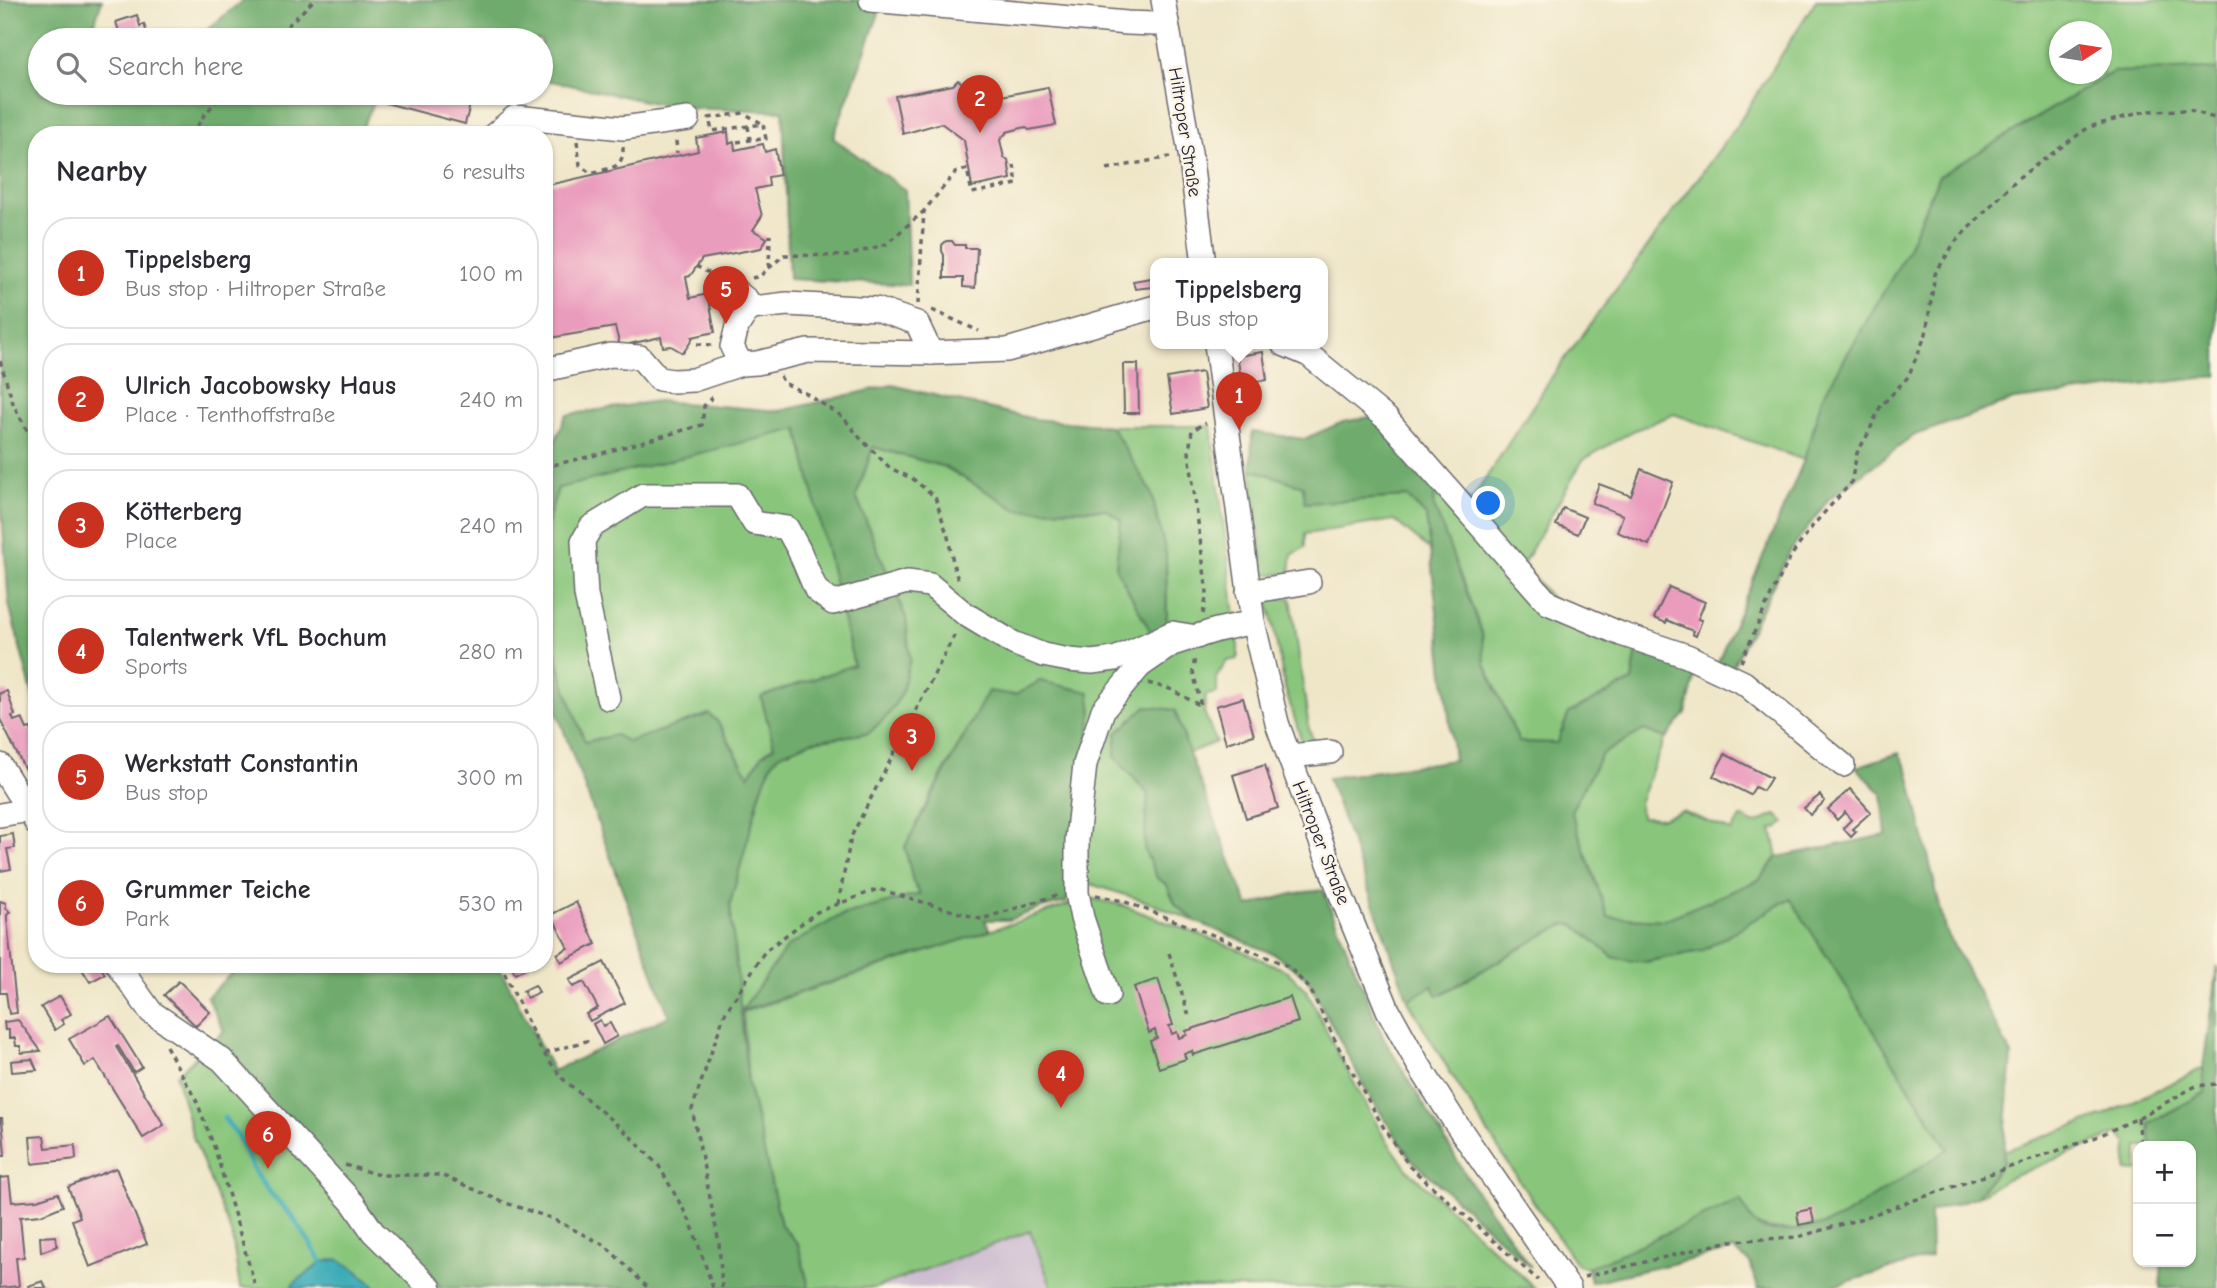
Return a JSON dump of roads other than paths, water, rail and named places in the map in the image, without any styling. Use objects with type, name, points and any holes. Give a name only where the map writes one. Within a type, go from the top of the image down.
[{"type":"street","points":[[871,0],[1154,24],[1165,11]]},
{"type":"street","name":"Hiltroper Straße","points":[[1165,11],[1190,153],[1203,258]]},
{"type":"street","points":[[504,126],[515,117],[623,128],[682,127]]},
{"type":"street","points":[[726,283],[747,300],[752,308]]},
{"type":"street","points":[[741,365],[732,346],[737,327],[745,314],[752,308],[787,304],[876,309],[917,323],[931,354]]},
{"type":"street","points":[[553,368],[611,355],[640,358],[659,379],[680,382],[741,365],[808,351],[931,354],[1007,350],[1150,308]]},
{"type":"street","name":"Hiltroper Straße","points":[[1217,349],[1253,622],[1277,723],[1289,756],[1388,1010],[1452,1119],[1566,1284]]},
{"type":"street","points":[[1295,349],[1309,355],[1387,419],[1548,603],[1621,634],[1687,656],[1744,683],[1843,765]]},
{"type":"street","points":[[608,698],[586,595],[583,541],[591,527],[643,495],[737,495],[754,523],[787,528],[816,590],[833,603],[907,582],[930,585],[984,628],[1043,655],[1069,660],[1092,662],[1115,659],[1172,632],[1197,637]]},
{"type":"street","points":[[1248,592],[1309,582]]},
{"type":"street","points":[[1108,995],[1082,918],[1077,893],[1077,839],[1085,764],[1103,710],[1140,666],[1172,644],[1253,622]]},
{"type":"street","points":[[1289,756],[1331,752]]},
{"type":"street","points":[[0,765],[28,809]]},
{"type":"street","points":[[0,816],[28,817]]},
{"type":"street","points":[[123,973],[151,1012],[222,1060],[353,1203],[373,1231],[430,1288]]},
{"type":"water","points":[[338,1259],[355,1269],[377,1288],[292,1288],[293,1284],[322,1262]]},
{"type":"waterway","points":[[224,1118],[237,1135],[255,1172],[293,1217],[324,1266]]},
{"type":"place","name":"Ulrich Jacobowsky Haus","points":[[980,133]]},
{"type":"place","name":"Werkstatt Constantin","points":[[726,324]]},
{"type":"place","name":"Tippelsberg","points":[[1239,430]]},
{"type":"place","name":"Kötterberg","points":[[912,771]]},
{"type":"place","name":"Talentwerk VfL Bochum","points":[[1061,1108]]},
{"type":"place","name":"Grummer Teiche","points":[[268,1169]]}]
